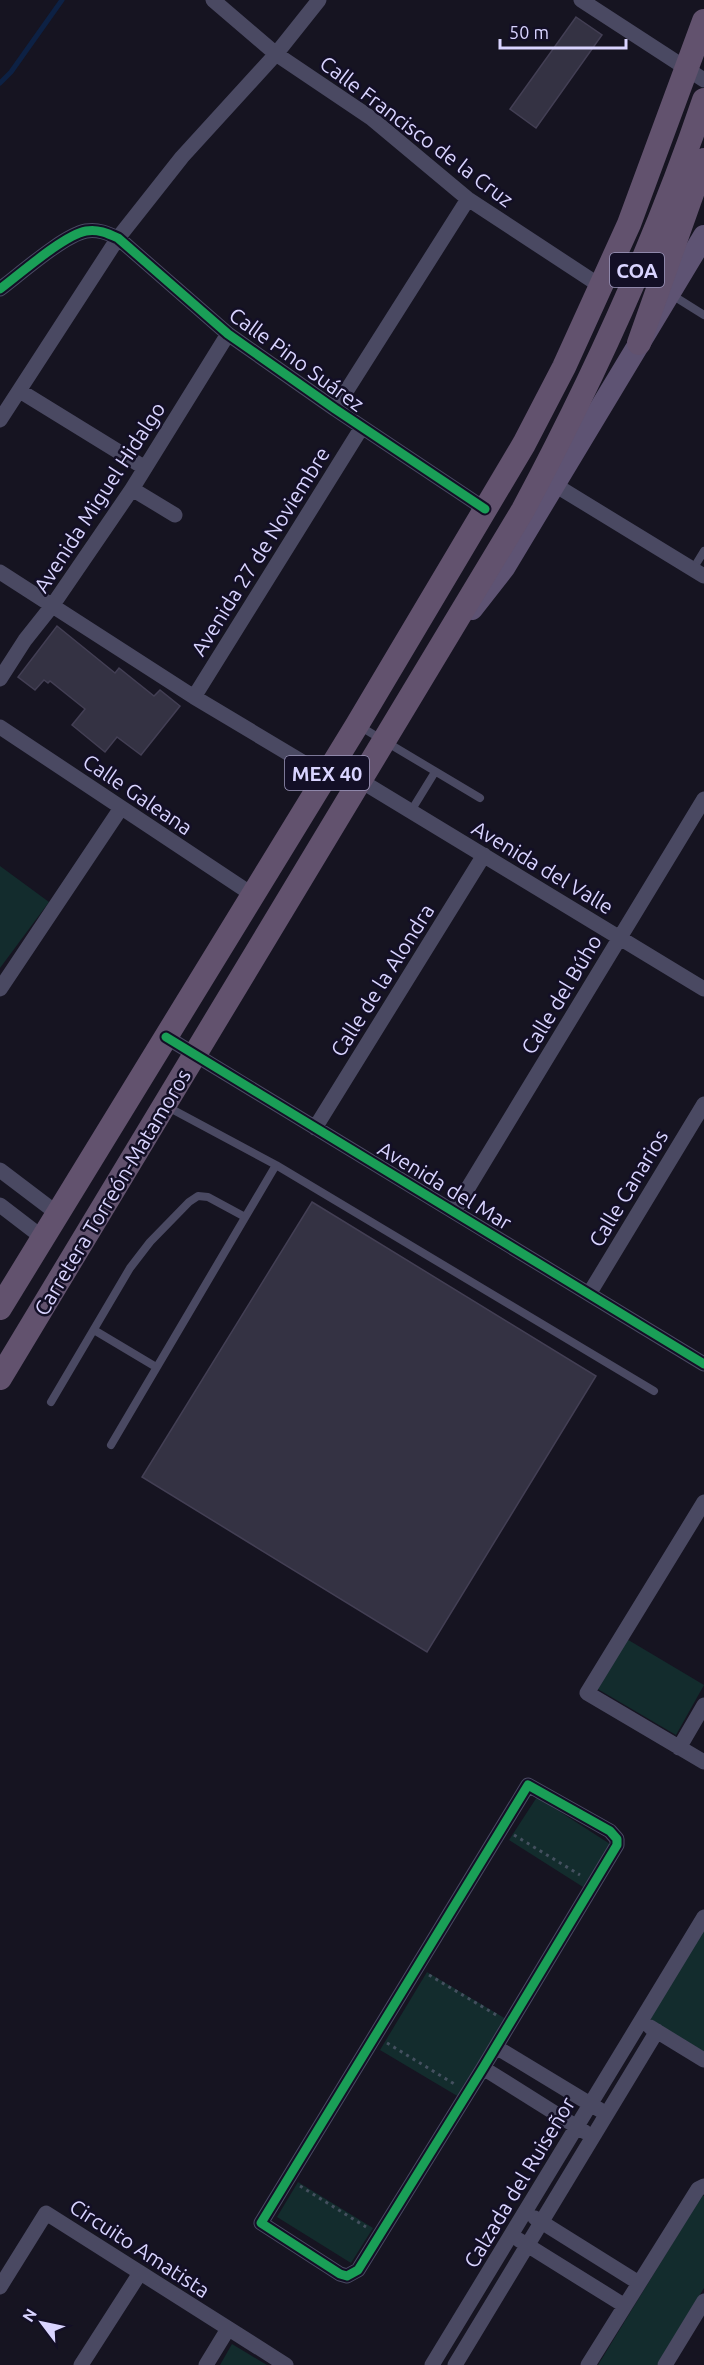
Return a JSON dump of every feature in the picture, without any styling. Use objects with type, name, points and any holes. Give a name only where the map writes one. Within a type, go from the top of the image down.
[{"type":"highway","name":"MEX 40","points":[[0,1308],[357,725],[524,444],[602,287],[695,74],[704,21]]},
{"type":"highway","name":"COA","points":[[448,638],[524,510],[563,437],[614,326],[704,100]]},
{"type":"highway","points":[[639,343],[704,160]]},
{"type":"highway","name":"Carretera Torreón-Matamoros","points":[[0,1378],[448,638]]},
{"type":"main road","points":[[448,638],[504,568],[704,236]]},
{"type":"street","name":"Calle Francisco de la Cruz","points":[[213,0],[276,54],[371,118],[468,199],[602,287]]},
{"type":"street","points":[[0,420],[118,238],[182,157],[276,54],[319,0]]},
{"type":"street","points":[[581,0],[695,74]]},
{"type":"street","points":[[335,409],[468,199]]},
{"type":"street","name":"Calle Pino Suárez","points":[[0,289],[70,238],[84,231],[96,230],[118,238],[228,334],[485,509]]},
{"type":"street","name":"Avenida Miguel Hidalgo","points":[[0,679],[132,489],[228,334]]},
{"type":"street","points":[[20,391],[145,468]]},
{"type":"street","name":"Avenida 27 de Noviembre","points":[[194,697],[362,427]]},
{"type":"street","points":[[555,484],[698,573]]},
{"type":"street","points":[[132,489],[175,515]]},
{"type":"street","points":[[0,572],[194,697],[326,776]]},
{"type":"street","name":"Calle Galeana","points":[[0,727],[253,895]]},
{"type":"street","name":"Avenida del Valle","points":[[361,781],[704,989]]},
{"type":"street","name":"Calle del Búho","points":[[454,1211],[704,799]]},
{"type":"street","points":[[0,989],[121,807]]},
{"type":"street","name":"Calle de la Alondra","points":[[315,1128],[484,855]]},
{"type":"street","name":"Avenida del Mar","points":[[166,1037],[704,1364]]},
{"type":"street","name":"Calle Canarios","points":[[589,1294],[704,1104]]},
{"type":"street","points":[[0,1170],[58,1214]]},
{"type":"street","points":[[0,1205],[43,1238]]},
{"type":"street","points":[[704,1502],[587,1693],[704,1762]]},
{"type":"street","points":[[679,1748],[704,1705]]},
{"type":"street","points":[[528,1785],[610,1831],[617,1839],[617,1845],[496,2048],[358,2270],[346,2276],[340,2274],[261,2223],[502,1828],[528,1785]]},
{"type":"street","name":"Calzada del Ruiseñor","points":[[432,2365],[704,1917]]},
{"type":"street","points":[[640,2021],[704,2060]]},
{"type":"street","name":"Calzada del Ruiseñor","points":[[455,2365],[657,2031]]},
{"type":"street","points":[[496,2048],[607,2114]]},
{"type":"street","points":[[483,2068],[594,2137]]},
{"type":"street","points":[[588,2365],[698,2189],[704,2186]]},
{"type":"street","points":[[525,2212],[639,2283]]},
{"type":"street","name":"Circuito Amatista","points":[[0,2287],[46,2213],[286,2365]]},
{"type":"street","points":[[511,2235],[625,2306]]},
{"type":"street","points":[[81,2365],[140,2273]]},
{"type":"street","points":[[665,2365],[704,2301]]},
{"type":"street","points":[[206,2365],[228,2329]]},
{"type":"lane","points":[[669,293],[704,314]]},
{"type":"lane","points":[[698,573],[704,551]]},
{"type":"lane","points":[[357,725],[480,798]]},
{"type":"lane","points":[[411,811],[435,772]]},
{"type":"lane","points":[[165,1105],[276,1165],[654,1391]]},
{"type":"lane","points":[[111,1445],[276,1165]]},
{"type":"lane","points":[[51,1402],[141,1253],[189,1202],[198,1196],[208,1197],[245,1217]]},
{"type":"lane","points":[[94,1330],[156,1367]]},
{"type":"path","points":[[502,1828],[594,1883]]},
{"type":"path","points":[[417,1968],[510,2023]]},
{"type":"path","points":[[375,2036],[468,2093]]},
{"type":"path","points":[[288,2179],[379,2235]]},
{"type":"green space","points":[[0,866],[49,902],[0,968]]},
{"type":"green space","points":[[625,1638],[704,1685],[676,1735],[596,1688]]},
{"type":"green space","points":[[537,1797],[610,1844],[583,1887],[509,1840]]},
{"type":"green space","points":[[704,1925],[704,2052],[647,2017]]},
{"type":"green space","points":[[427,1972],[506,2019],[459,2097],[380,2050]]},
{"type":"green space","points":[[298,2182],[373,2228],[351,2263],[277,2217]]},
{"type":"green space","points":[[702,2195],[704,2196],[704,2288],[657,2365],[598,2365]]},
{"type":"green space","points":[[232,2344],[267,2365],[220,2365]]},
{"type":"building","points":[[576,17],[602,35],[536,128],[510,109]]},
{"type":"building","points":[[57,626],[115,673],[119,668],[154,696],[160,690],[180,706],[141,755],[117,737],[105,752],[72,725],[85,709],[50,681],[48,683],[44,680],[35,690],[18,677]]},
{"type":"building","points":[[312,1202],[596,1376],[427,1652],[142,1477]]},
{"type":"waterway","points":[[0,83],[11,72],[62,0]]},
{"type":"cycle path","points":[[0,289],[54,247],[77,234],[95,231],[118,238],[228,334],[485,509]]},
{"type":"cycle path","points":[[166,1037],[704,1364]]},
{"type":"cycle path","points":[[528,1785],[610,1831],[617,1839],[617,1845],[358,2270],[347,2276],[340,2274],[261,2223],[528,1785]]}]
